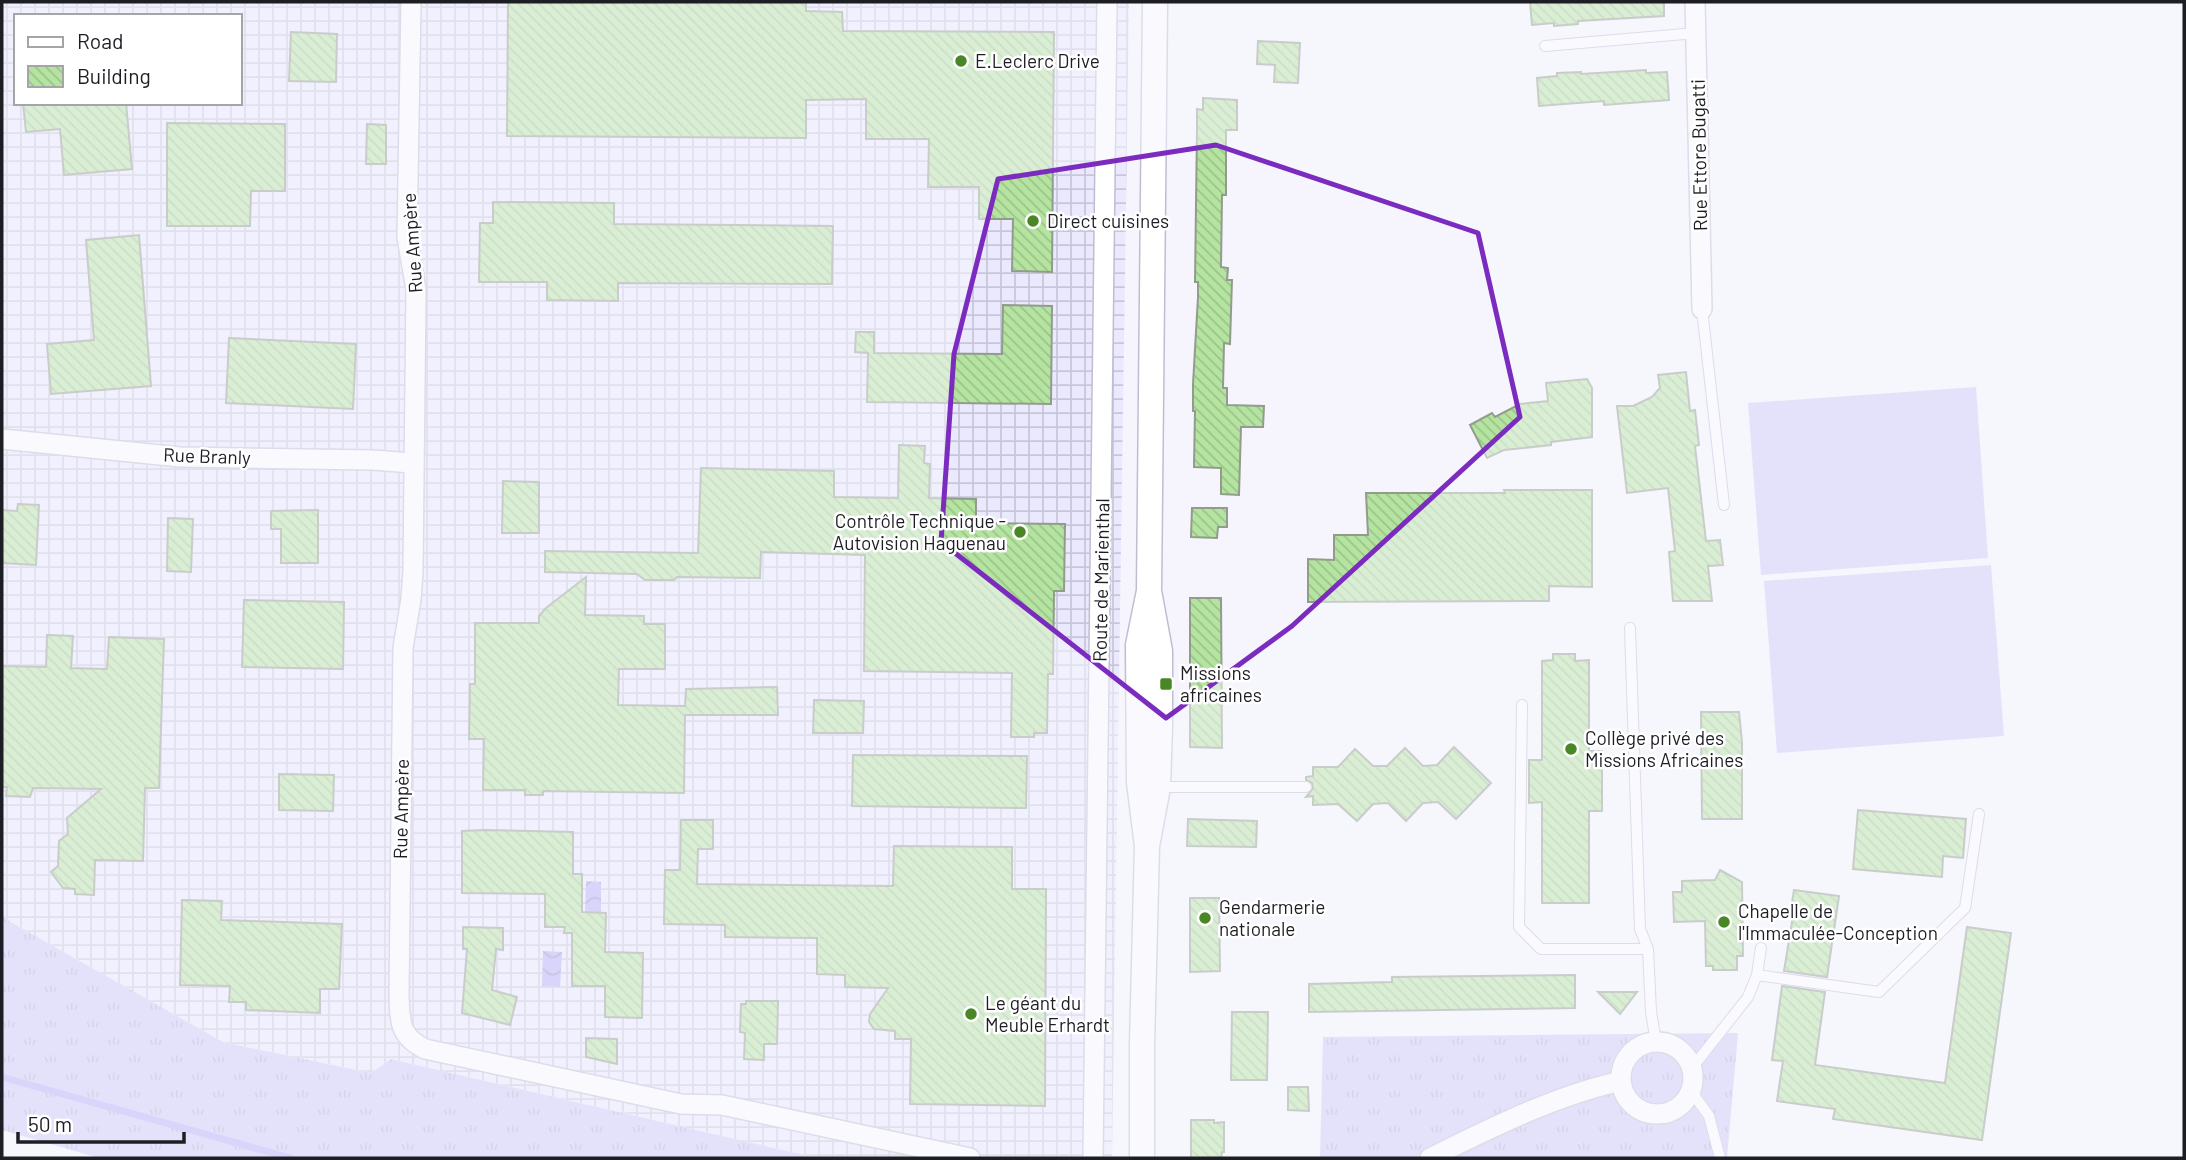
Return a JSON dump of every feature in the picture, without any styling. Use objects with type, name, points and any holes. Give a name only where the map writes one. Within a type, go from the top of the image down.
[{"type":"street","name":"Rue Ampère","points":[[411,2],[407,237],[416,290],[412,571],[403,659],[399,995],[400,1023],[405,1034],[414,1044],[425,1049],[681,1104],[722,1105],[970,1158]]},
{"type":"street","name":"Route de Marienthal","points":[[1093,1158],[1107,2]]},
{"type":"street","points":[[1142,1158],[1142,1045],[1149,787],[1160,651],[1149,591],[1155,2]]},
{"type":"street","name":"Rue Ettore Bugatti","points":[[1695,2],[1702,309]]},
{"type":"street","name":"Rue Branly","points":[[2,439],[180,457],[412,463]]},
{"type":"street","points":[[1656,1042],[1678,1049],[1687,1057],[1692,1068],[1691,1091],[1685,1102],[1675,1110],[1652,1114],[1631,1103],[1624,1093],[1622,1070],[1634,1050],[1645,1044],[1656,1042]]},
{"type":"street","points":[[1430,1158],[1576,1092],[1621,1081]]},
{"type":"lane","points":[[1545,46],[1696,33]]},
{"type":"lane","points":[[1702,309],[1724,505]]},
{"type":"lane","points":[[1630,628],[1640,929],[1648,950],[1651,1012],[1656,1042]]},
{"type":"lane","points":[[1522,705],[1519,928],[1541,949],[1648,950]]},
{"type":"lane","points":[[1149,787],[1306,787]]},
{"type":"lane","points":[[1757,975],[1879,992],[1965,908],[1979,814]]},
{"type":"lane","points":[[1692,1068],[1748,997],[1757,975],[1760,948]]},
{"type":"lane","points":[[1691,1091],[1709,1116],[1720,1158]]},
{"type":"highlighted area","points":[[1216,145],[1478,233],[1520,417],[1292,626],[1166,718],[941,542],[954,354],[998,179]]},
{"type":"shaded area","points":[[2,2],[1129,2],[1112,1158],[817,1158],[391,1059],[371,1073],[223,1042],[2,917]]},
{"type":"green space","points":[[1976,387],[1988,558],[1761,575],[1748,403]]},
{"type":"green space","points":[[1991,565],[2004,736],[1777,753],[1764,581]]},
{"type":"green space","points":[[2,917],[223,1042],[371,1073],[391,1059],[817,1158],[99,1158],[2,1130]]},
{"type":"green space","points":[[1738,1033],[1727,1158],[1320,1158],[1323,1037]]},
{"type":"water","points":[[586,881],[601,882],[601,913],[585,912]]},
{"type":"water","points":[[543,951],[562,952],[560,987],[542,986]]},
{"type":"building","points":[[508,2],[806,2],[806,11],[842,12],[843,31],[1054,32],[1052,272],[1012,271],[1013,219],[979,219],[979,187],[928,187],[929,139],[866,139],[866,99],[806,100],[806,138],[507,136]]},
{"type":"building","points":[[1530,2],[1664,2],[1664,16],[1578,21],[1578,24],[1554,26],[1554,23],[1532,25]]},
{"type":"building","points":[[291,32],[337,34],[336,82],[289,81]]},
{"type":"building","points":[[1258,41],[1300,43],[1298,83],[1274,82],[1275,65],[1257,64]]},
{"type":"building","points":[[1646,70],[1646,73],[1667,72],[1669,100],[1539,106],[1537,78],[1557,76],[1557,73]]},
{"type":"building","points":[[1203,98],[1237,100],[1237,130],[1226,130],[1226,195],[1222,195],[1221,267],[1228,268],[1227,280],[1232,280],[1230,344],[1224,343],[1223,388],[1227,388],[1227,405],[1264,406],[1263,427],[1241,427],[1239,495],[1221,494],[1221,468],[1194,467],[1193,384],[1198,297],[1198,282],[1195,282],[1197,109],[1203,110]]},
{"type":"building","points":[[23,105],[126,105],[132,169],[64,175],[60,129],[26,132]]},
{"type":"building","points":[[167,123],[285,124],[285,191],[251,191],[250,226],[167,226]]},
{"type":"building","points":[[367,124],[386,125],[386,164],[366,164]]},
{"type":"building","points":[[493,202],[614,203],[614,224],[833,226],[832,284],[618,283],[618,301],[547,300],[547,282],[479,282],[480,223],[493,223]]},
{"type":"building","points":[[139,235],[151,386],[51,394],[47,344],[94,340],[86,240]]},
{"type":"building","points":[[1003,305],[1052,306],[1051,404],[867,402],[868,353],[855,352],[856,332],[874,332],[874,353],[1002,354]]},
{"type":"building","points":[[229,338],[356,344],[353,409],[226,403]]},
{"type":"building","points":[[1686,372],[1690,411],[1695,410],[1699,445],[1695,446],[1706,541],[1720,540],[1723,565],[1708,566],[1712,601],[1673,601],[1669,552],[1675,551],[1668,488],[1627,493],[1617,406],[1633,406],[1652,397],[1660,388],[1658,375]]},
{"type":"building","points":[[1587,379],[1592,388],[1592,437],[1504,450],[1487,458],[1470,425],[1492,413],[1495,417],[1520,404],[1548,401],[1546,383]]},
{"type":"building","points":[[899,445],[925,446],[924,463],[930,464],[929,498],[976,499],[976,523],[1065,524],[1064,591],[1054,591],[1053,674],[1048,674],[1047,733],[1034,733],[1034,737],[1011,737],[1012,673],[864,671],[865,555],[761,552],[760,578],[677,577],[674,580],[645,580],[637,574],[545,572],[545,551],[698,553],[701,468],[834,471],[834,497],[898,498]]},
{"type":"building","points":[[503,481],[539,482],[539,533],[502,533]]},
{"type":"building","points":[[1504,490],[1592,490],[1592,587],[1549,586],[1549,601],[1308,602],[1308,559],[1334,560],[1334,535],[1368,535],[1366,493],[1505,493]]},
{"type":"building","points":[[18,504],[39,505],[36,565],[2,563],[2,510],[17,511]]},
{"type":"building","points":[[1192,508],[1227,508],[1227,527],[1218,527],[1217,538],[1191,537]]},
{"type":"building","points":[[318,510],[318,563],[281,563],[281,529],[271,529],[271,511]]},
{"type":"building","points":[[168,518],[193,519],[191,572],[167,571]]},
{"type":"building","points":[[586,577],[585,615],[644,616],[644,624],[665,624],[665,669],[619,669],[618,705],[685,706],[686,689],[777,687],[778,715],[685,715],[684,793],[543,791],[543,795],[525,795],[525,790],[483,790],[484,739],[469,739],[470,684],[475,684],[475,623],[539,623],[539,616],[546,608]]},
{"type":"building","points":[[1190,598],[1221,598],[1222,748],[1190,747]]},
{"type":"building","points":[[244,600],[344,602],[343,669],[242,667]]},
{"type":"building","points":[[47,635],[73,636],[71,668],[107,669],[109,637],[164,639],[159,788],[145,788],[143,861],[95,860],[94,895],[75,894],[75,889],[63,888],[51,872],[58,866],[59,841],[68,834],[67,818],[101,789],[33,788],[30,797],[6,796],[7,787],[2,787],[2,666],[46,667]]},
{"type":"building","points":[[1553,654],[1575,654],[1575,661],[1589,660],[1589,751],[1602,751],[1602,811],[1589,811],[1589,903],[1542,903],[1542,802],[1529,803],[1529,760],[1542,760],[1542,661],[1553,660]]},
{"type":"building","points":[[814,700],[864,701],[863,733],[813,733]]},
{"type":"building","points":[[1701,712],[1739,712],[1742,742],[1742,819],[1702,819]]},
{"type":"building","points":[[1454,747],[1491,783],[1456,819],[1438,802],[1423,803],[1406,821],[1388,803],[1373,804],[1357,821],[1338,804],[1313,805],[1313,796],[1306,797],[1313,788],[1306,777],[1313,776],[1313,767],[1338,767],[1355,749],[1373,766],[1387,766],[1405,748],[1423,766],[1437,765]]},
{"type":"building","points":[[853,755],[1027,756],[1026,808],[852,806]]},
{"type":"building","points":[[279,774],[334,775],[333,811],[279,810]]},
{"type":"building","points":[[1858,810],[1966,819],[1963,858],[1943,856],[1942,877],[1853,869]]},
{"type":"building","points":[[1188,819],[1257,821],[1256,847],[1187,846]]},
{"type":"building","points":[[681,820],[713,820],[713,849],[698,849],[697,884],[893,886],[894,846],[1012,847],[1012,889],[1046,889],[1045,1106],[910,1104],[911,1039],[895,1039],[895,1031],[874,1029],[869,1022],[870,1014],[888,988],[845,987],[845,975],[817,974],[817,938],[725,937],[725,925],[664,924],[665,870],[680,870]]},
{"type":"building","points":[[462,831],[573,832],[573,874],[582,874],[582,912],[606,913],[605,952],[643,953],[642,1018],[605,1017],[605,986],[572,986],[572,933],[564,933],[565,927],[545,927],[545,894],[462,893]]},
{"type":"building","name":"Chapelle de l'Immaculée-Conception","points":[[1720,870],[1742,882],[1743,956],[1737,956],[1737,970],[1713,970],[1713,966],[1706,966],[1705,921],[1674,922],[1673,892],[1682,892],[1682,881],[1715,880]]},
{"type":"building","points":[[1794,890],[1839,896],[1827,977],[1784,971],[1794,910],[1791,909]]},
{"type":"building","name":"Gendarmerie nationale","points":[[1190,898],[1219,898],[1220,971],[1190,972]]},
{"type":"building","points":[[182,900],[222,901],[221,920],[342,924],[339,989],[320,989],[320,1013],[246,1010],[246,1002],[229,1002],[230,986],[180,985]]},
{"type":"building","points":[[463,927],[503,928],[503,950],[496,949],[492,990],[517,997],[510,1025],[462,1013],[467,949],[463,949]]},
{"type":"building","points":[[1967,927],[2011,933],[1982,1140],[1833,1119],[1835,1109],[1777,1101],[1783,1061],[1772,1060],[1782,986],[1825,992],[1815,1065],[1945,1083]]},
{"type":"building","points":[[1575,975],[1575,1008],[1309,1012],[1309,984],[1392,982],[1392,977]]},
{"type":"building","points":[[1598,992],[1637,992],[1620,1014]]},
{"type":"building","points":[[746,1001],[778,1001],[777,1044],[764,1044],[764,1060],[744,1059],[745,1033],[740,1032],[741,1004],[746,1004]]},
{"type":"building","points":[[1232,1012],[1268,1012],[1267,1080],[1231,1080]]},
{"type":"building","points":[[586,1038],[617,1039],[617,1064],[586,1057]]},
{"type":"building","points":[[1288,1087],[1308,1087],[1309,1111],[1288,1110]]},
{"type":"building","points":[[1191,1120],[1224,1122],[1224,1152],[1221,1158],[1191,1158]]},
{"type":"waterway","points":[[2,1077],[290,1158]]},
{"type":"place","name":"E.Leclerc Drive","points":[[961,61]]},
{"type":"place","name":"Direct cuisines","points":[[1033,221]]},
{"type":"place","name":"Contrôle Technique - Autovision Haguenau","points":[[1020,532]]},
{"type":"place","name":"Missions africaines","points":[[1166,684]]},
{"type":"place","name":"Collège privé des Missions Africaines","points":[[1571,749]]},
{"type":"place","name":"Gendarmerie nationale","points":[[1205,918]]},
{"type":"place","name":"Chapelle de l'Immaculée-Conception","points":[[1724,922]]},
{"type":"place","name":"Le géant du Meuble Erhardt","points":[[971,1014]]}]
